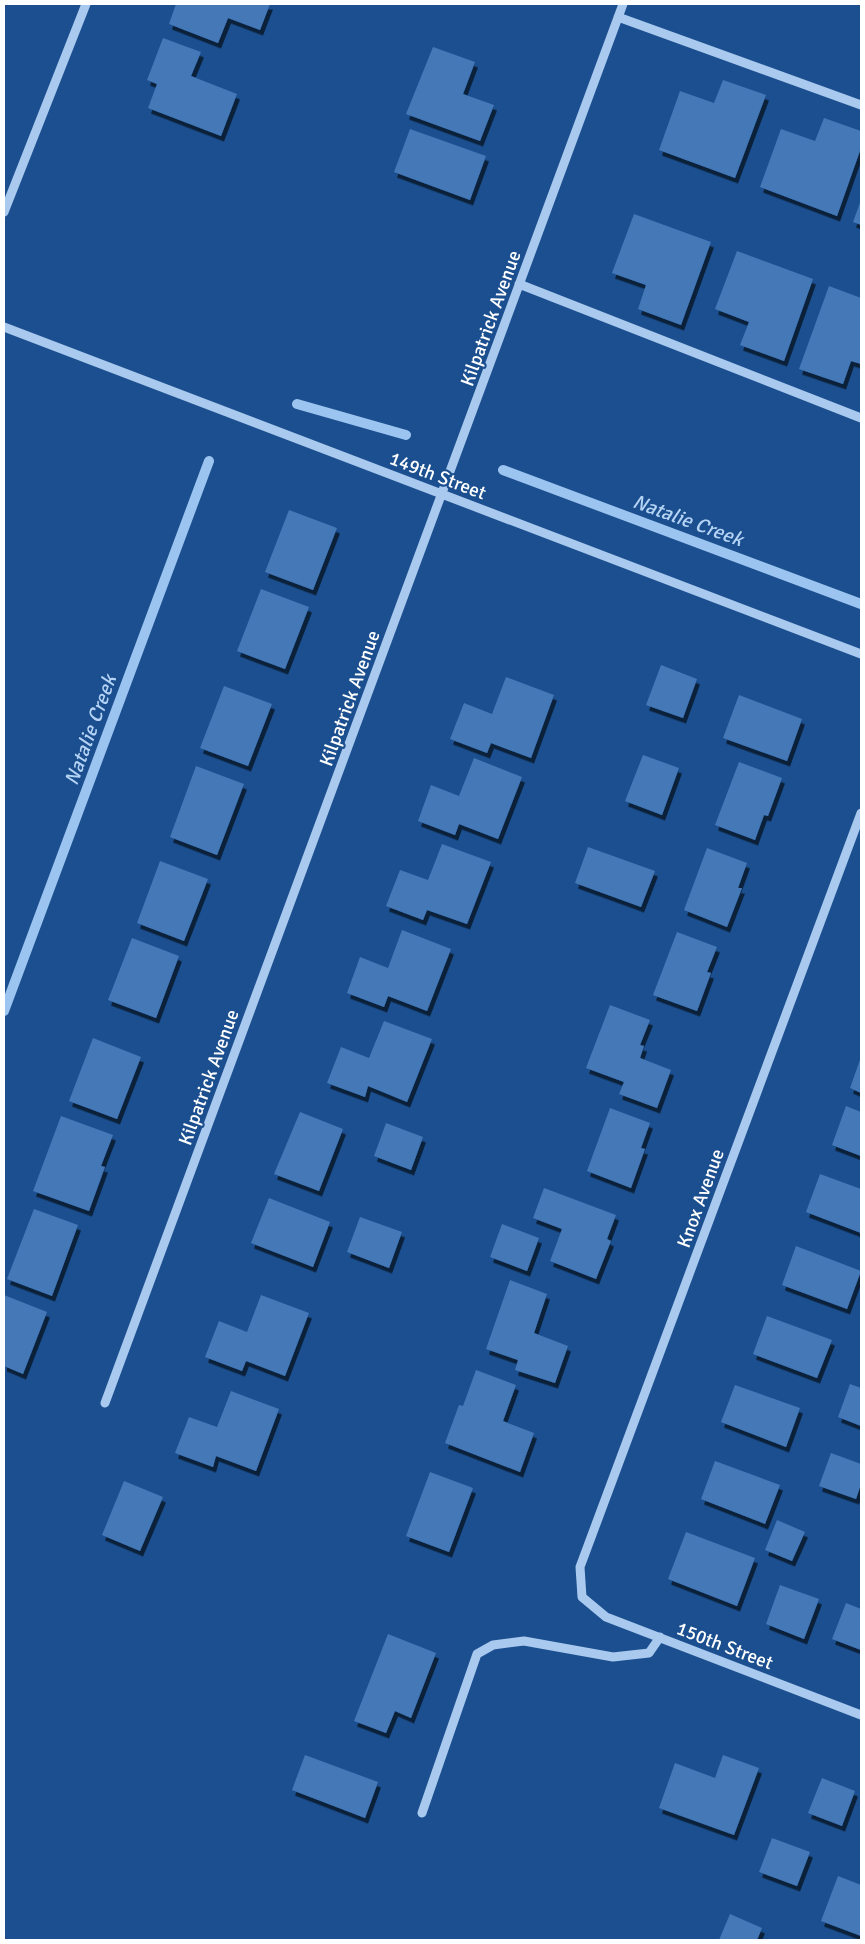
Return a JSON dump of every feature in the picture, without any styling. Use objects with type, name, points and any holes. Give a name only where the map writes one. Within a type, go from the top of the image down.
[{"type":"street","points":[[4,212],[86,4]]},
{"type":"street","name":"Kilpatrick Avenue","points":[[105,1403],[623,4]]},
{"type":"street","points":[[618,17],[861,105]]},
{"type":"street","points":[[519,284],[861,418]]},
{"type":"street","name":"149th Street","points":[[4,327],[861,654]]},
{"type":"street","name":"Knox Avenue","points":[[582,1597],[580,1568],[861,813]]},
{"type":"street","name":"150th Street","points":[[582,1597],[606,1617],[861,1715]]},
{"type":"street","points":[[422,1813],[476,1654],[492,1645],[524,1641],[613,1657],[649,1653],[660,1637]]},
{"type":"building","points":[[176,4],[270,4],[260,30],[228,18],[218,43],[169,24]]},
{"type":"building","points":[[163,38],[201,52],[191,76],[237,94],[221,136],[148,108],[157,84],[147,80]]},
{"type":"building","points":[[433,47],[475,62],[463,94],[494,105],[480,141],[406,114]]},
{"type":"building","points":[[723,80],[766,95],[735,178],[659,150],[680,91],[714,103]]},
{"type":"building","points":[[824,118],[861,131],[861,148],[837,216],[760,187],[781,129],[815,141]]},
{"type":"building","points":[[410,129],[486,156],[470,200],[394,172]]},
{"type":"building","points":[[861,200],[861,225],[853,222]]},
{"type":"building","points":[[634,214],[711,242],[681,325],[638,309],[646,285],[612,273]]},
{"type":"building","points":[[737,251],[813,279],[784,361],[740,345],[749,322],[715,309]]},
{"type":"building","points":[[829,286],[861,298],[861,364],[851,361],[843,384],[799,369]]},
{"type":"building","points":[[289,510],[337,528],[313,590],[265,572]]},
{"type":"building","points":[[261,589],[309,607],[285,669],[237,651]]},
{"type":"building","points":[[661,665],[697,679],[683,718],[646,705]]},
{"type":"building","points":[[506,677],[554,695],[531,758],[491,743],[487,753],[450,739],[464,703],[492,714]]},
{"type":"building","points":[[224,686],[272,704],[248,766],[200,748]]},
{"type":"building","points":[[739,695],[802,719],[787,761],[723,738]]},
{"type":"building","points":[[643,755],[679,768],[662,815],[625,801]]},
{"type":"building","points":[[474,758],[522,777],[498,839],[459,824],[455,835],[418,821],[431,785],[459,796]]},
{"type":"building","points":[[739,762],[782,778],[768,816],[764,815],[755,840],[715,825]]},
{"type":"building","points":[[196,766],[244,784],[217,855],[170,837]]},
{"type":"building","points":[[442,844],[491,862],[467,924],[427,910],[423,920],[386,906],[400,870],[428,880]]},
{"type":"building","points":[[588,847],[655,871],[641,907],[575,883]]},
{"type":"building","points":[[707,848],[747,863],[738,888],[742,888],[727,927],[684,910]]},
{"type":"building","points":[[160,861],[208,879],[184,941],[137,923]]},
{"type":"building","points":[[402,930],[451,949],[427,1011],[388,996],[384,1007],[347,993],[360,957],[388,968]]},
{"type":"building","points":[[677,932],[717,947],[707,972],[711,973],[697,1011],[653,995]]},
{"type":"building","points":[[132,938],[179,956],[156,1018],[108,1000]]},
{"type":"building","points":[[610,1005],[650,1020],[640,1045],[644,1046],[640,1058],[671,1070],[657,1108],[619,1094],[624,1082],[586,1068]]},
{"type":"building","points":[[384,1021],[432,1039],[407,1102],[368,1086],[365,1097],[327,1083],[341,1047],[369,1058]]},
{"type":"building","points":[[93,1038],[141,1057],[117,1119],[69,1101]]},
{"type":"building","points":[[861,1057],[861,1093],[850,1088]]},
{"type":"building","points":[[846,1106],[861,1112],[861,1156],[832,1145]]},
{"type":"building","points":[[610,1108],[650,1123],[641,1148],[645,1149],[631,1188],[587,1171]]},
{"type":"building","points":[[300,1112],[343,1129],[319,1191],[274,1174]]},
{"type":"building","points":[[61,1116],[113,1135],[101,1166],[105,1167],[89,1211],[33,1191]]},
{"type":"building","points":[[386,1123],[423,1137],[411,1170],[374,1156]]},
{"type":"building","points":[[820,1174],[861,1189],[861,1233],[806,1212]]},
{"type":"building","points":[[544,1188],[616,1215],[607,1239],[611,1241],[596,1279],[550,1261],[562,1229],[533,1218]]},
{"type":"building","points":[[269,1198],[330,1222],[313,1267],[251,1243]]},
{"type":"building","points":[[34,1209],[78,1225],[52,1296],[7,1279]]},
{"type":"building","points":[[360,1217],[402,1232],[389,1268],[347,1252]]},
{"type":"building","points":[[502,1224],[539,1238],[527,1271],[490,1257]]},
{"type":"building","points":[[796,1246],[861,1271],[847,1309],[782,1285]]},
{"type":"building","points":[[510,1280],[547,1294],[534,1333],[568,1346],[555,1383],[515,1370],[518,1360],[486,1349]]},
{"type":"building","points":[[4,1295],[47,1312],[23,1374],[4,1366]]},
{"type":"building","points":[[261,1295],[309,1313],[285,1376],[246,1361],[242,1371],[205,1357],[219,1321],[247,1332]]},
{"type":"building","points":[[767,1316],[832,1340],[817,1378],[753,1354]]},
{"type":"building","points":[[476,1370],[516,1385],[503,1421],[534,1433],[520,1472],[445,1443],[459,1405],[463,1406]]},
{"type":"building","points":[[850,1384],[861,1388],[861,1426],[838,1417]]},
{"type":"building","points":[[735,1385],[800,1408],[786,1447],[721,1422]]},
{"type":"building","points":[[231,1391],[279,1409],[256,1471],[216,1456],[213,1467],[175,1453],[189,1417],[217,1427]]},
{"type":"building","points":[[831,1453],[861,1464],[861,1484],[856,1499],[819,1486]]},
{"type":"building","points":[[715,1461],[780,1485],[765,1524],[701,1499]]},
{"type":"building","points":[[430,1472],[473,1488],[449,1552],[406,1536]]},
{"type":"building","points":[[124,1481],[163,1497],[140,1551],[102,1535]]},
{"type":"building","points":[[777,1520],[805,1532],[792,1561],[765,1550]]},
{"type":"building","points":[[686,1532],[755,1558],[737,1606],[668,1579]]},
{"type":"building","points":[[780,1585],[819,1599],[804,1639],[766,1624]]},
{"type":"building","points":[[846,1603],[861,1609],[861,1650],[832,1639]]},
{"type":"building","points":[[388,1634],[436,1653],[411,1718],[395,1711],[386,1733],[354,1721]]},
{"type":"building","points":[[305,1755],[378,1782],[365,1818],[292,1790]]},
{"type":"building","points":[[723,1755],[759,1768],[734,1835],[659,1808],[675,1763],[715,1778]]},
{"type":"building","points":[[822,1778],[855,1791],[842,1826],[808,1813]]},
{"type":"building","points":[[772,1838],[810,1852],[797,1886],[759,1872]]},
{"type":"building","points":[[838,1876],[861,1885],[861,1936],[821,1921]]},
{"type":"building","points":[[730,1914],[762,1928],[757,1940],[719,1940]]},
{"type":"waterway","name":"Natalie Creek","points":[[297,404],[406,435]]},
{"type":"waterway","name":"Natalie Creek","points":[[4,1011],[209,461]]},
{"type":"waterway","name":"Natalie Creek","points":[[503,470],[861,604]]}]
